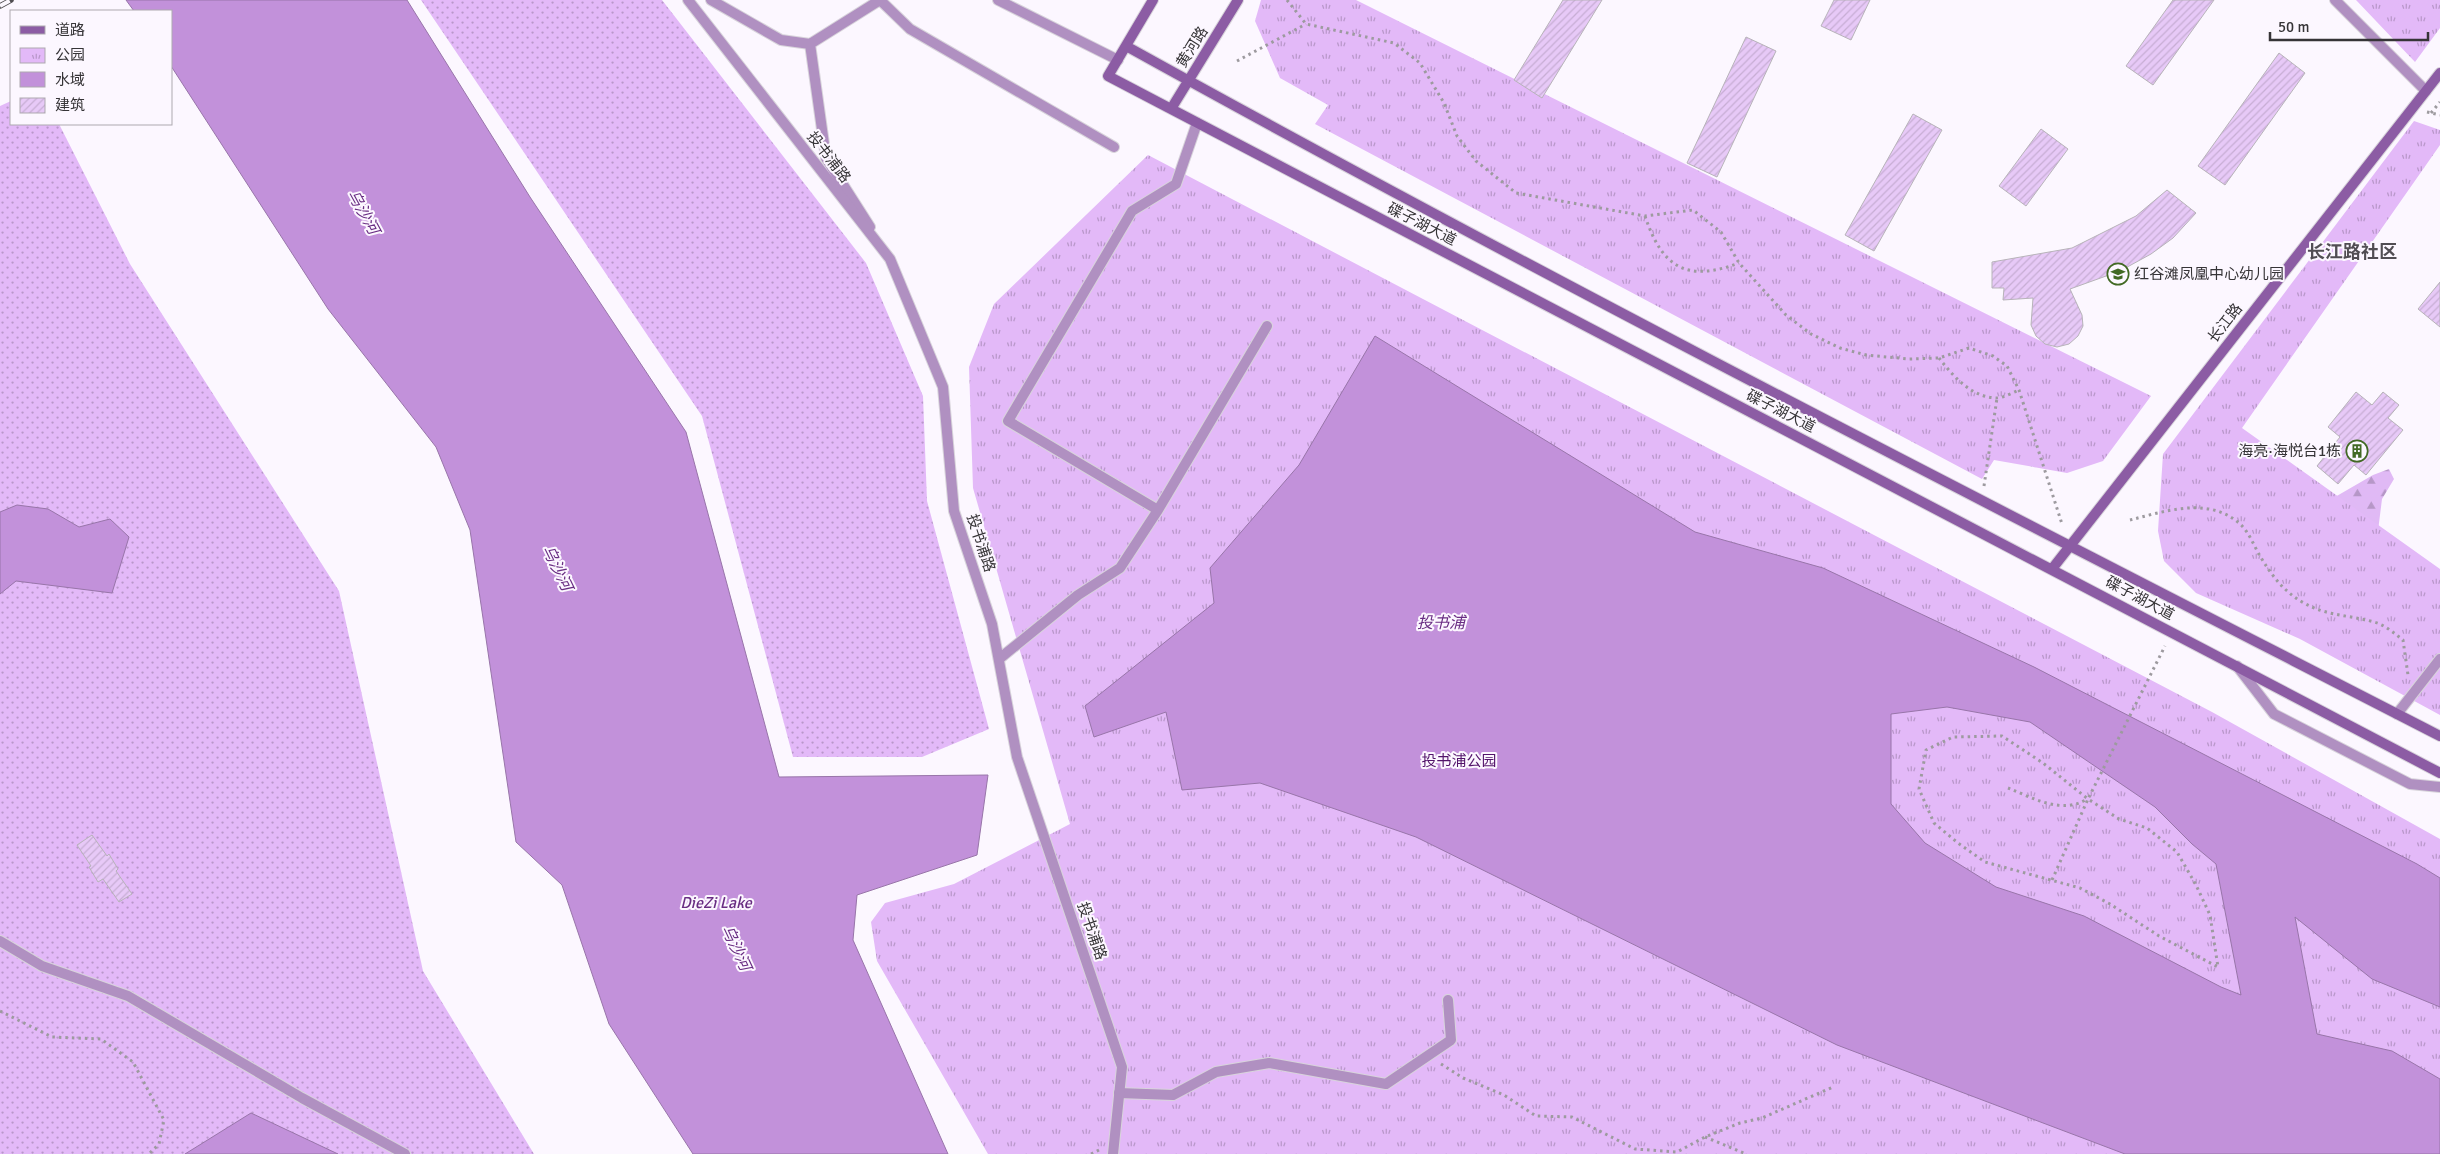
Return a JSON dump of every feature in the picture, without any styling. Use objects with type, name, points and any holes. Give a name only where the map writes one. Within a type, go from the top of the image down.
[{"type":"main road","points":[[1118,60],[1153,0]]},
{"type":"main road","name":"黄河路","points":[[1171,109],[1238,0]]},
{"type":"main road","name":"碟子湖大道","points":[[1126,46],[1296,140],[1982,501],[2440,736]]},
{"type":"main road","name":"碟子湖大道","points":[[1118,60],[1108,76],[2440,773]]},
{"type":"main road","name":"长江路","points":[[2052,569],[2440,73]]},
{"type":"street","name":"投书浦路","points":[[688,0],[890,259],[943,387],[954,511],[992,624],[1017,757],[1122,1067],[1113,1154]]},
{"type":"street","points":[[711,0],[781,40],[810,44],[880,0],[910,29],[1114,146]]},
{"type":"street","points":[[998,0],[1118,60]]},
{"type":"street","points":[[2335,0],[2426,91]]},
{"type":"street","points":[[810,44],[826,158],[890,259]]},
{"type":"street","points":[[1158,510],[1008,421],[1132,211],[1176,184],[1197,123]]},
{"type":"street","points":[[998,659],[1078,595],[1120,568],[1158,510],[1267,326]]},
{"type":"street","points":[[2397,714],[2440,659]]},
{"type":"street","points":[[2236,666],[2274,714],[2410,784],[2440,787]]},
{"type":"street","points":[[0,941],[42,966],[128,996],[302,1098],[405,1154]]},
{"type":"street","points":[[1119,1093],[1173,1094],[1216,1072],[1269,1063],[1386,1084],[1451,1040],[1448,1000]]},
{"type":"path","points":[[1287,0],[1306,24],[1394,43],[1420,63],[1444,103],[1458,136],[1476,161],[1516,193],[1645,216],[1693,210],[1722,232],[1739,263],[1786,314],[1811,334],[1866,356],[1909,359],[1939,358],[1969,348],[1993,356],[2007,366],[2019,390],[2053,500],[2070,546]]},
{"type":"path","points":[[1237,60],[1306,24]]},
{"type":"path","points":[[2431,113],[2440,102]]},
{"type":"path","points":[[1645,216],[1653,239],[1672,263],[1692,272],[1720,270],[1739,263]]},
{"type":"path","points":[[1939,358],[1954,378],[1978,394],[1998,398],[2019,390]]},
{"type":"path","points":[[1982,501],[1998,398]]},
{"type":"path","points":[[2130,520],[2174,509],[2196,508],[2213,509],[2228,516],[2240,524],[2274,579],[2302,602],[2327,613],[2383,625],[2403,640],[2411,696]]},
{"type":"path","points":[[2052,880],[2088,799],[2172,632]]},
{"type":"path","points":[[2002,736],[2043,763],[2088,799],[2119,819],[2147,828],[2177,852],[2196,885],[2210,915],[2218,968],[2159,936],[2110,904],[2080,888],[2018,873],[1984,862],[1934,823],[1919,790],[1926,750],[1953,737],[2002,736]]},
{"type":"path","points":[[2008,788],[2060,806],[2076,806],[2088,799]]},
{"type":"path","points":[[0,1011],[52,1037],[101,1039],[133,1062],[164,1120],[160,1144],[149,1154]]},
{"type":"path","points":[[1428,1056],[1462,1078],[1504,1095],[1536,1116],[1572,1117],[1635,1149],[1676,1152],[1705,1137],[1740,1123],[1762,1118],[1834,1088]]},
{"type":"path","points":[[1705,1137],[1746,1154]]},
{"type":"green space","points":[[421,0],[662,0],[866,263],[923,396],[927,501],[989,729],[922,757],[793,757],[702,416]]},
{"type":"green space","points":[[1261,0],[1356,0],[2151,396],[2103,461],[2067,473],[1994,460],[1982,479],[1315,124],[1328,105],[1280,78],[1255,21]]},
{"type":"green space","points":[[2356,0],[2440,0],[2440,28],[2415,62]]},
{"type":"green space","points":[[10,101],[10,125],[60,125],[130,264],[339,591],[423,971],[534,1154],[0,1154],[0,106]]},
{"type":"green space","points":[[2414,121],[2440,130],[2440,145],[2242,428],[2440,569],[2440,715],[2300,639],[2196,593],[2164,561],[2158,531],[2163,454]]},
{"type":"green space","name":"投书浦公园","points":[[1148,155],[2212,712],[2440,839],[2440,1154],[988,1154],[877,961],[871,922],[885,903],[954,884],[1070,824],[973,488],[969,367],[994,304]]},
{"type":"green space","points":[[2389,469],[2394,479],[2382,499],[2378,531],[2335,497],[2373,475]]},
{"type":"water","name":"DieZi Lake","points":[[126,0],[407,0],[530,197],[686,432],[779,777],[988,775],[977,855],[857,895],[853,940],[948,1154],[693,1154],[609,1024],[562,885],[516,842],[470,530],[436,447],[328,309],[172,68],[172,10],[133,10]]},
{"type":"water","name":"投书浦","points":[[1375,336],[1695,532],[1823,568],[2034,667],[2417,864],[2440,878],[2440,1007],[2372,979],[2295,917],[2317,1034],[2392,1051],[2440,1079],[2440,1154],[2125,1154],[1837,1045],[1416,837],[1260,783],[1182,790],[1166,712],[1094,737],[1085,706],[1214,603],[1210,568],[1299,465]],"holes":[[[1947,707],[2030,722],[2155,807],[2192,844],[2216,864],[2241,995],[2221,987],[2084,916],[1996,887],[1925,843],[1891,804],[1891,714]]]},
{"type":"water","points":[[17,505],[48,509],[79,527],[110,519],[129,537],[112,593],[16,581],[0,594],[0,512]]},
{"type":"water","points":[[251,1113],[338,1154],[185,1154]]},
{"type":"building","points":[[1563,0],[1602,0],[1542,98],[1514,80]]},
{"type":"building","points":[[1834,0],[1870,0],[1851,40],[1821,26]]},
{"type":"building","points":[[2173,0],[2214,0],[2153,85],[2126,66]]},
{"type":"building","points":[[1746,37],[1776,51],[1717,177],[1687,163]]},
{"type":"building","points":[[2279,53],[2305,73],[2225,185],[2198,166]]},
{"type":"building","points":[[1913,114],[1942,130],[1874,251],[1845,235]]},
{"type":"building","points":[[2041,129],[2068,149],[2026,206],[1999,186]]},
{"type":"building","points":[[2167,190],[2196,213],[2173,238],[2151,254],[2120,271],[2070,289],[2082,315],[2083,326],[2078,336],[2069,344],[2057,347],[2045,344],[2036,336],[2031,325],[2033,298],[2003,300],[2004,288],[1992,288],[1992,262],[2072,248],[2136,216]]},
{"type":"building","points":[[2440,282],[2440,327],[2418,309]]},
{"type":"building","name":"海亮·海悦台1栋","points":[[2356,392],[2372,405],[2383,392],[2399,405],[2388,418],[2403,430],[2366,475],[2354,465],[2338,484],[2317,466],[2340,437],[2328,427]]},
{"type":"building","points":[[92,835],[107,856],[109,854],[118,869],[116,871],[132,894],[119,902],[103,879],[98,882],[89,867],[91,866],[77,845]]},
{"type":"railway","points":[[0,6],[11,0]]},
{"type":"place","name":"红谷滩凤凰中心幼儿园","points":[[2118,274]]},
{"type":"place","name":"海亮·海悦台1栋","points":[[2357,451]]},
{"type":"district","name":"长江路社区","points":[[2352,252]]},
{"type":"water label","name":"乌沙河","points":[[363,212]]},
{"type":"water label","name":"乌沙河","points":[[557,568]]},
{"type":"water label","name":"乌沙河","points":[[736,948]]}]
